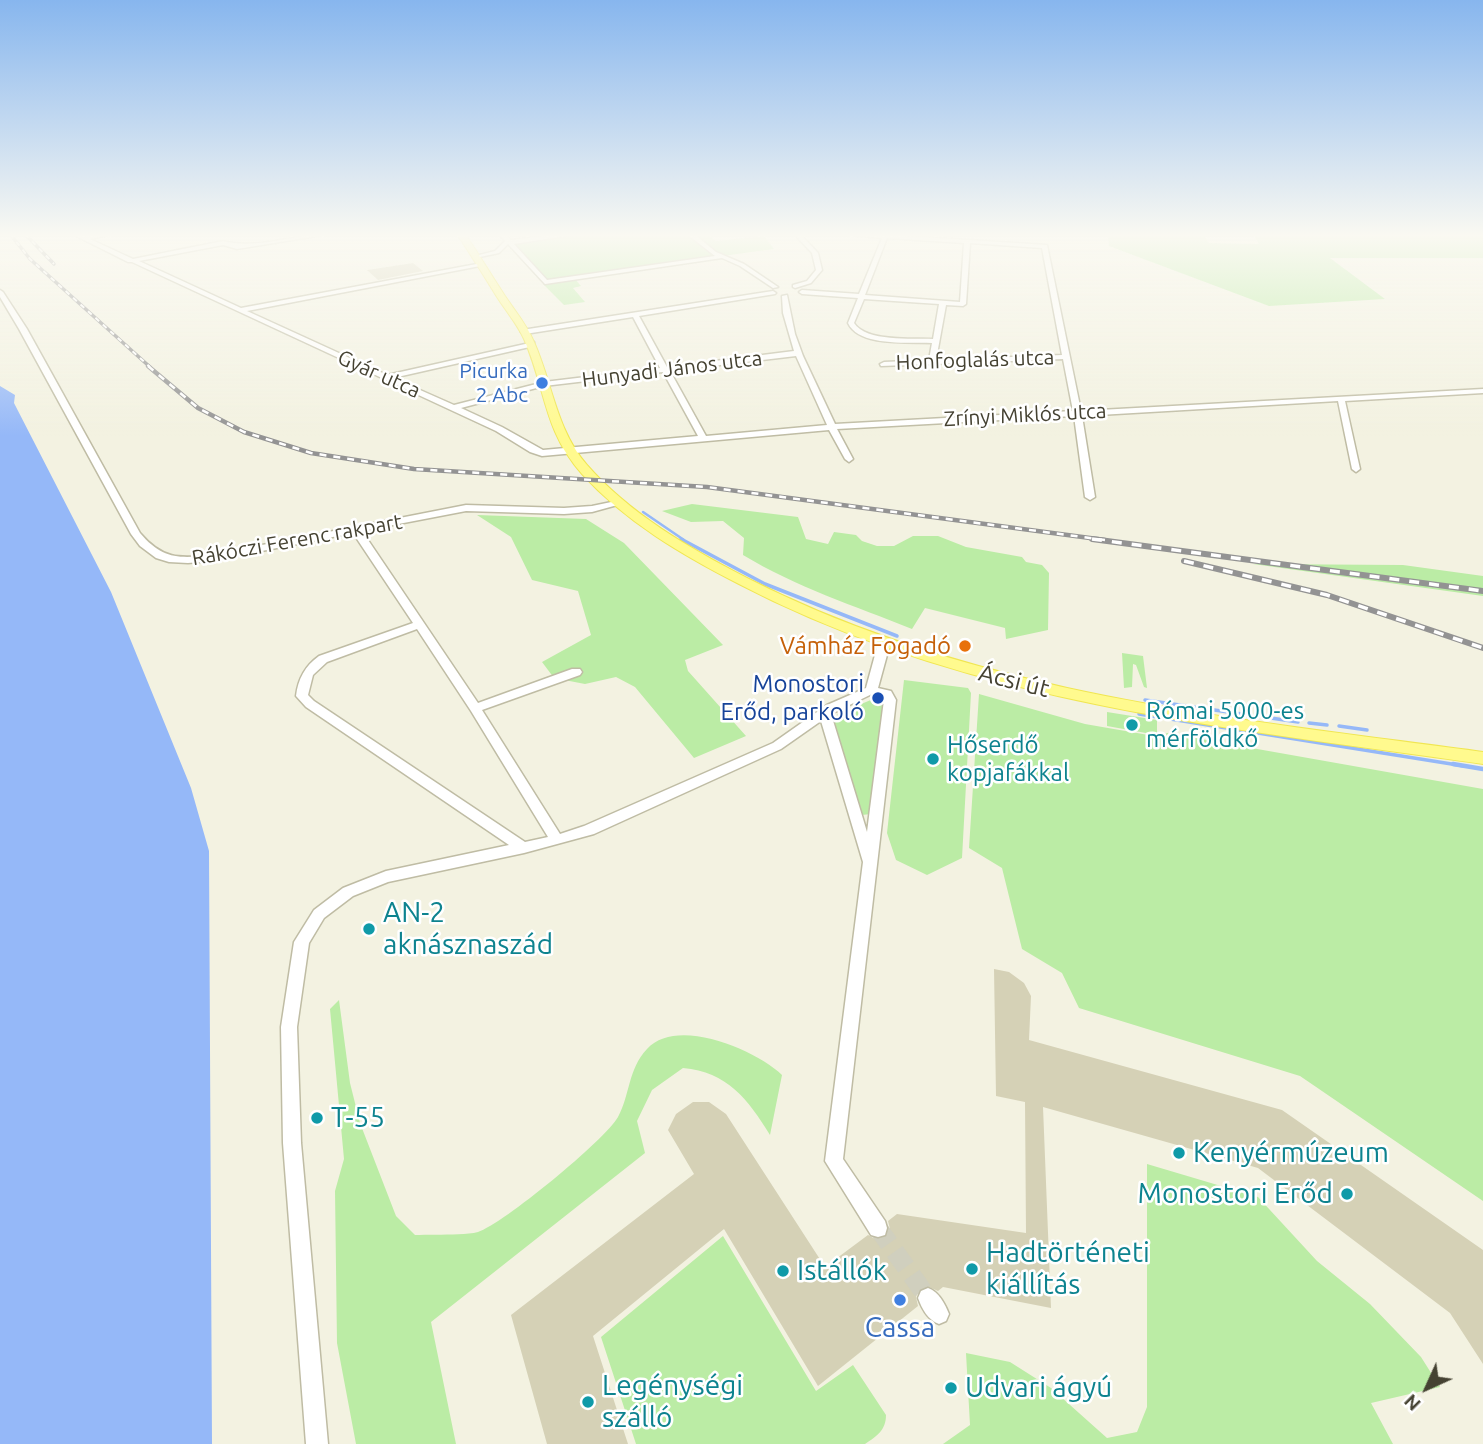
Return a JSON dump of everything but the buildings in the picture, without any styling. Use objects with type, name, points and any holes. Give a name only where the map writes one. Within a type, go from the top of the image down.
[{"type":"main road","name":"Ácsi út","points":[[505,301],[531,344],[558,429],[569,451],[618,502],[668,540],[760,593],[825,622],[884,643],[977,672],[1080,696],[1483,758]]},
{"type":"street","name":"Rákóczi Ferenc rakpart","points":[[6,301],[136,534],[149,551],[172,560],[201,560],[466,508],[564,511],[592,509],[618,502]]},
{"type":"street","name":"Gyár utca","points":[[220,301],[499,429],[537,452],[569,451]]},
{"type":"street","points":[[239,310],[280,301]]},
{"type":"street","points":[[525,332],[707,301]]},
{"type":"street","points":[[785,301],[785,314],[800,353],[849,459]]},
{"type":"street","points":[[861,301],[851,323],[854,330],[862,335],[872,338],[935,341]]},
{"type":"street","points":[[935,301],[963,304],[963,301]]},
{"type":"street","points":[[1056,301],[1090,497]]},
{"type":"street","points":[[932,362],[943,302]]},
{"type":"street","points":[[635,315],[703,438]]},
{"type":"street","points":[[386,377],[531,344]]},
{"type":"street","name":"Hunyadi János utca","points":[[544,384],[800,353]]},
{"type":"street","name":"Honfoglalás utca","points":[[884,364],[1067,356]]},
{"type":"street","points":[[453,408],[544,384]]},
{"type":"street","name":"Zrínyi Miklós utca","points":[[569,451],[832,427],[1483,391]]},
{"type":"street","points":[[1340,399],[1356,469]]},
{"type":"street","points":[[356,530],[474,708],[557,840]]},
{"type":"street","points":[[418,625],[323,659],[314,665],[303,683],[302,696],[524,848]]},
{"type":"street","points":[[871,690],[884,643]]},
{"type":"street","points":[[474,708],[576,671]]},
{"type":"street","points":[[317,1444],[292,1143],[289,1027],[302,942],[319,915],[348,892],[386,877],[524,848],[589,830],[777,746],[825,713],[871,690],[887,694],[891,699],[834,1161],[878,1228]]},
{"type":"street","points":[[825,713],[869,862]]},
{"type":"street","points":[[856,816],[867,818],[877,813]]},
{"type":"green space","points":[[560,301],[585,302],[564,305]]},
{"type":"green space","points":[[1257,301],[1345,301],[1269,306]]},
{"type":"green space","points":[[692,504],[798,517],[806,539],[828,544],[834,532],[856,535],[862,541],[877,546],[894,546],[913,536],[938,536],[966,547],[1022,557],[1026,562],[1042,565],[1049,573],[1048,630],[1006,639],[1005,628],[925,608],[912,629],[805,586],[743,555],[744,538],[723,521],[691,522],[662,511]]},
{"type":"green space","points":[[477,515],[586,519],[624,543],[723,645],[685,660],[688,671],[746,736],[694,758],[635,687],[616,677],[585,684],[554,678],[542,662],[591,635],[578,591],[532,580],[511,537]]},
{"type":"green space","points":[[1253,564],[1403,565],[1483,576],[1483,596]]},
{"type":"green space","points":[[1122,653],[1143,656],[1147,688],[1133,664],[1132,687],[1124,688]]},
{"type":"green space","points":[[904,680],[968,688],[971,693],[962,858],[927,875],[896,860],[887,833]]},
{"type":"green space","points":[[979,694],[1085,724],[1160,737],[1167,733],[1483,789],[1483,1201],[1300,1076],[1079,1008],[1062,973],[1022,949],[1002,868],[969,848]]},
{"type":"green space","points":[[873,699],[884,700],[872,814],[861,815],[834,720],[838,714]]},
{"type":"green space","points":[[1107,712],[1157,720],[1157,735],[1107,726]]},
{"type":"green space","points":[[339,1000],[350,1083],[360,1123],[396,1216],[415,1235],[478,1232],[530,1198],[575,1161],[609,1128],[622,1109],[636,1065],[647,1049],[660,1040],[696,1036],[716,1040],[754,1056],[782,1075],[770,1135],[744,1099],[724,1081],[683,1068],[652,1090],[637,1121],[645,1153],[431,1322],[456,1444],[356,1444],[337,1343],[335,1191],[344,1159],[330,1009]]},
{"type":"green space","points":[[1147,1164],[1258,1197],[1317,1261],[1370,1304],[1421,1357],[1440,1387],[1371,1403],[1393,1444],[943,1444],[970,1425],[966,1353],[1010,1362],[1051,1388],[1107,1438],[1137,1432],[1147,1407]]},
{"type":"green space","points":[[723,1236],[816,1391],[853,1365],[886,1415],[883,1429],[865,1444],[636,1444],[601,1337]]},
{"type":"water","points":[[0,386],[15,395],[14,403],[111,592],[191,788],[209,851],[212,1444],[0,1444]]},
{"type":"waterway","points":[[643,512],[684,540]]},
{"type":"waterway","points":[[681,539],[765,584],[897,636]]},
{"type":"waterway","points":[[1145,700],[1242,714]]},
{"type":"waterway","points":[[1139,714],[1464,766]]},
{"type":"waterway","points":[[1264,717],[1298,722]]},
{"type":"waterway","points":[[1309,723],[1327,725]]},
{"type":"waterway","points":[[1339,726],[1367,730]]},
{"type":"waterway","points":[[1453,764],[1483,769]]},
{"type":"tunnel","points":[[878,1228],[928,1298]]},
{"type":"railway","points":[[77,301],[150,367]]},
{"type":"railway","points":[[148,366],[198,408],[244,432],[311,453],[414,469],[707,487],[1105,540]]},
{"type":"railway","points":[[1092,539],[1483,591]]},
{"type":"railway","points":[[1184,561],[1327,595],[1483,648]]},
{"type":"place","name":"Picurka 2 Abc","points":[[542,383]]},
{"type":"place","name":"Vámház Fogadó","points":[[965,646]]},
{"type":"place","name":"Monostori Erőd, parkoló","points":[[878,698]]},
{"type":"place","name":"Római 5000-es mérföldkő","points":[[1132,725]]},
{"type":"place","name":"Hőserdő kopjafákkal","points":[[933,759]]},
{"type":"place","name":"AN-2 aknásznaszád","points":[[369,929]]},
{"type":"place","name":"T-55","points":[[317,1118]]},
{"type":"place","name":"Kenyérmúzeum","points":[[1179,1153]]},
{"type":"place","name":"Monostori Erőd","points":[[1347,1194]]},
{"type":"place","name":"Hadtörténeti kiállítás","points":[[972,1269]]},
{"type":"place","name":"Istállók","points":[[783,1271]]},
{"type":"place","name":"Cassa","points":[[900,1300]]},
{"type":"place","name":"Udvari ágyú","points":[[951,1388]]},
{"type":"place","name":"Legénységi szálló","points":[[588,1402]]}]
